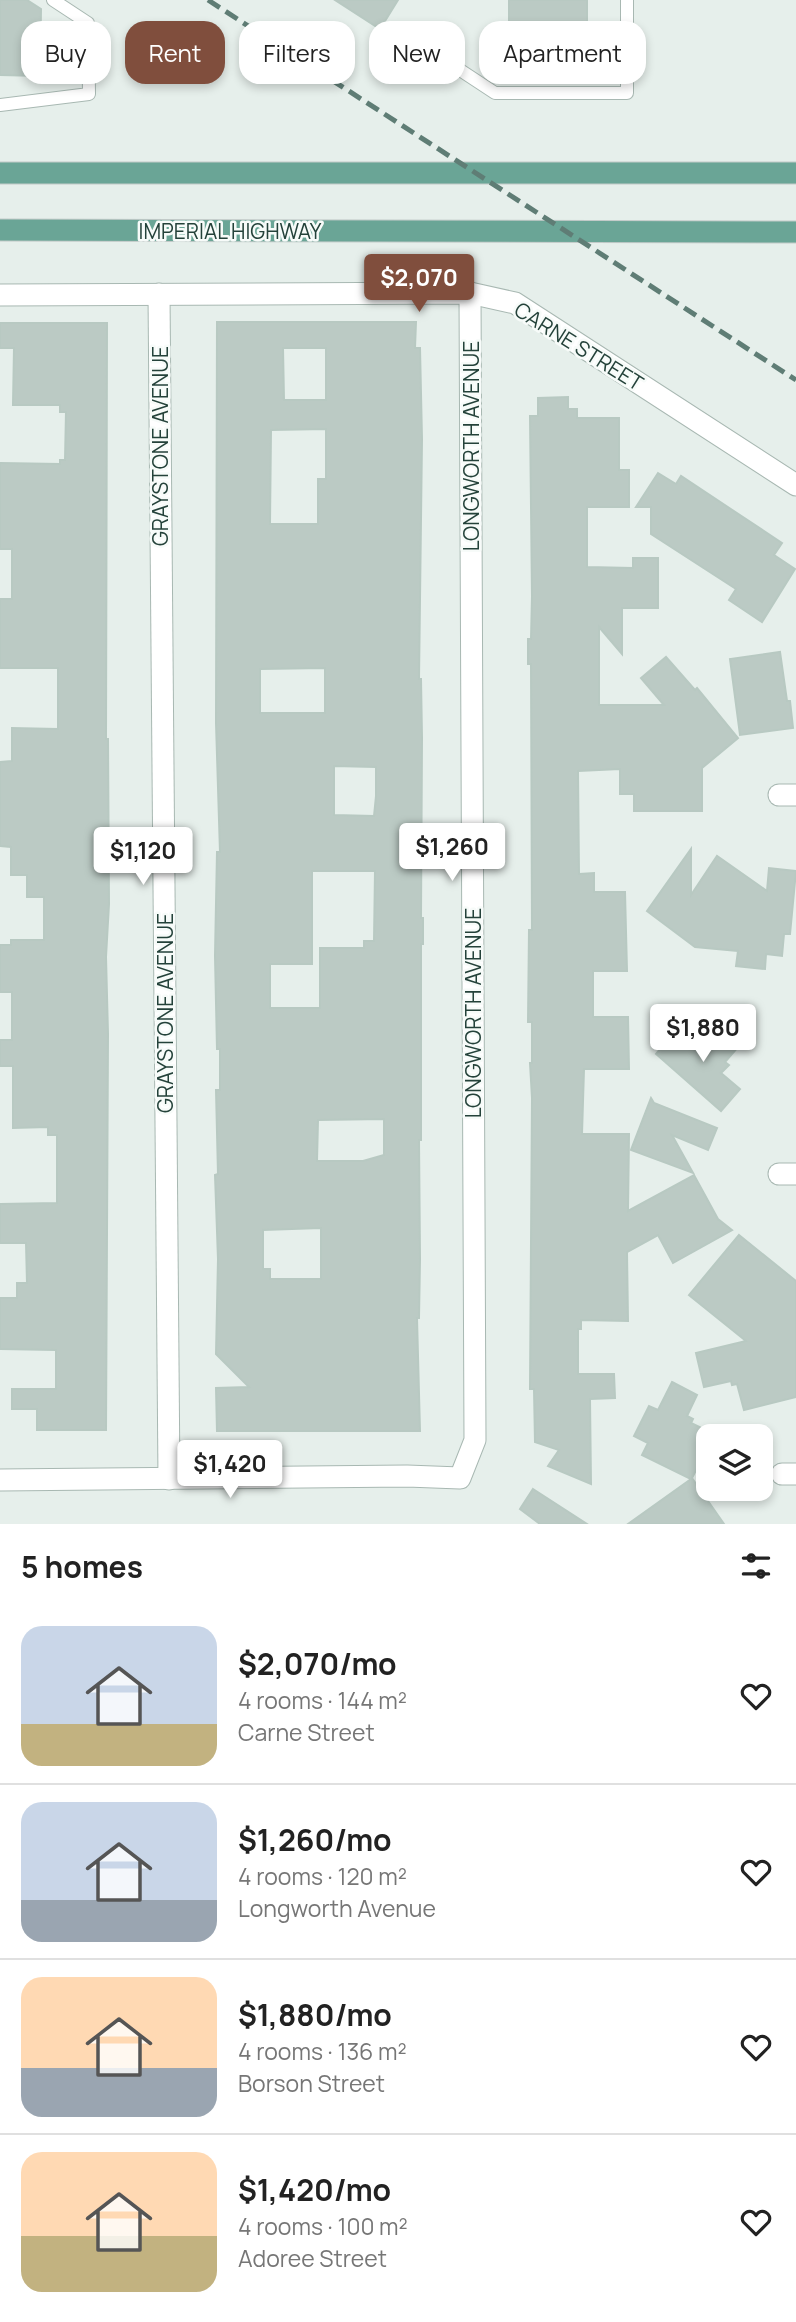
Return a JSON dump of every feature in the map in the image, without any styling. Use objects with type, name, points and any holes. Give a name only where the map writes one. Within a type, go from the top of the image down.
[{"type":"main road","points":[[0,173],[796,173]]},
{"type":"main road","name":"IMPERIAL HIGHWAY","points":[[0,230],[796,232]]},
{"type":"street","name":"CARNE STREET","points":[[0,295],[470,293],[515,303],[796,485]]},
{"type":"street","name":"LONGWORTH AVENUE","points":[[169,1479],[407,1476],[460,1478],[475,1440],[470,293]]},
{"type":"street","name":"GRAYSTONE AVENUE","points":[[159,294],[169,1479]]},
{"type":"street","points":[[0,1480],[169,1479]]},
{"type":"lane","points":[[0,105],[89,94],[88,23],[53,0]]},
{"type":"lane","points":[[465,73],[495,93],[627,93],[627,0]]},
{"type":"building","points":[[0,0],[27,0],[41,9],[41,21],[21,21],[21,76],[0,75]]},
{"type":"building","points":[[335,0],[398,0],[385,21],[369,22]]},
{"type":"building","points":[[509,0],[587,0],[587,21],[509,21]]},
{"type":"building","points":[[217,322],[416,322],[415,348],[420,348],[422,439],[419,679],[422,738],[423,944],[417,1318],[420,1431],[217,1431],[216,1388],[249,1387],[216,1354],[216,1090],[220,1090],[220,1049],[217,1049],[215,956],[217,852],[220,852],[216,723]],"holes":[[[283,348],[326,348],[326,400],[284,400]],[[326,429],[326,479],[318,479],[318,524],[270,524],[271,430]],[[325,668],[325,713],[260,713],[260,669]],[[334,766],[376,767],[374,816],[334,815]],[[312,871],[375,871],[374,941],[364,941],[364,948],[320,948],[320,1008],[270,1008],[270,964],[312,964]],[[384,1119],[384,1155],[363,1161],[317,1161],[318,1120]],[[321,1228],[321,1279],[270,1279],[270,1269],[263,1269],[263,1230]]]},
{"type":"building","points":[[0,323],[107,323],[106,739],[109,904],[106,957],[106,1430],[37,1430],[37,1409],[12,1409],[12,1389],[56,1389],[56,1350],[0,1349],[0,1298],[17,1298],[17,1283],[27,1283],[26,1243],[0,1243],[0,1204],[57,1203],[57,1135],[48,1135],[48,1127],[13,1128],[13,1066],[0,1066],[0,1040],[12,1040],[12,992],[0,992],[0,945],[11,945],[11,940],[44,940],[44,897],[27,897],[27,875],[11,875],[11,847],[0,846],[0,762],[12,761],[12,728],[58,729],[58,668],[0,668],[0,599],[12,599],[12,549],[0,549],[0,463],[60,464],[60,460],[65,460],[66,412],[60,412],[60,405],[13,405],[14,348],[0,348]]},
{"type":"building","points":[[568,397],[568,409],[577,409],[577,418],[619,418],[619,470],[629,470],[629,507],[587,507],[587,567],[633,568],[633,558],[658,558],[658,608],[622,608],[622,654],[599,627],[599,705],[664,705],[641,678],[666,657],[695,690],[697,688],[738,738],[702,768],[702,811],[634,811],[634,794],[620,794],[620,769],[578,771],[579,874],[594,873],[594,892],[625,892],[627,971],[593,971],[593,1017],[628,1017],[629,1069],[584,1069],[582,1134],[629,1134],[628,1211],[694,1175],[718,1219],[732,1230],[673,1263],[658,1235],[627,1252],[628,1321],[581,1320],[581,1329],[578,1329],[578,1374],[614,1374],[615,1398],[590,1399],[591,1484],[548,1466],[559,1450],[535,1442],[534,1389],[530,1389],[530,416],[538,416],[538,398]]},
{"type":"building","points":[[658,473],[676,484],[681,476],[782,543],[774,555],[795,569],[762,622],[729,600],[736,589],[651,534],[651,507],[636,507]]},
{"type":"building","points":[[780,652],[793,728],[740,735],[730,659]]},
{"type":"building","points":[[691,849],[691,895],[717,856],[767,891],[769,868],[796,871],[790,934],[784,934],[782,956],[766,954],[765,969],[736,966],[738,951],[695,947],[647,911]]},
{"type":"building","points":[[711,1023],[738,1047],[725,1062],[729,1065],[721,1073],[740,1089],[721,1111],[656,1054],[675,1032],[691,1046]]},
{"type":"building","points":[[651,1098],[654,1103],[717,1128],[708,1150],[672,1135],[693,1173],[631,1150]]},
{"type":"building","points":[[739,1235],[796,1281],[796,1397],[744,1410],[737,1384],[732,1385],[731,1381],[704,1387],[696,1353],[746,1341],[689,1295]]},
{"type":"building","points":[[672,1382],[697,1395],[687,1416],[693,1419],[691,1423],[696,1425],[696,1470],[692,1478],[696,1484],[696,1501],[708,1501],[724,1524],[628,1524],[691,1479],[642,1455],[648,1443],[634,1436],[649,1406],[658,1410]]},
{"type":"building","points":[[533,1489],[587,1524],[540,1524],[520,1509]]},
{"type":"railway","points":[[208,0],[796,380]]}]
